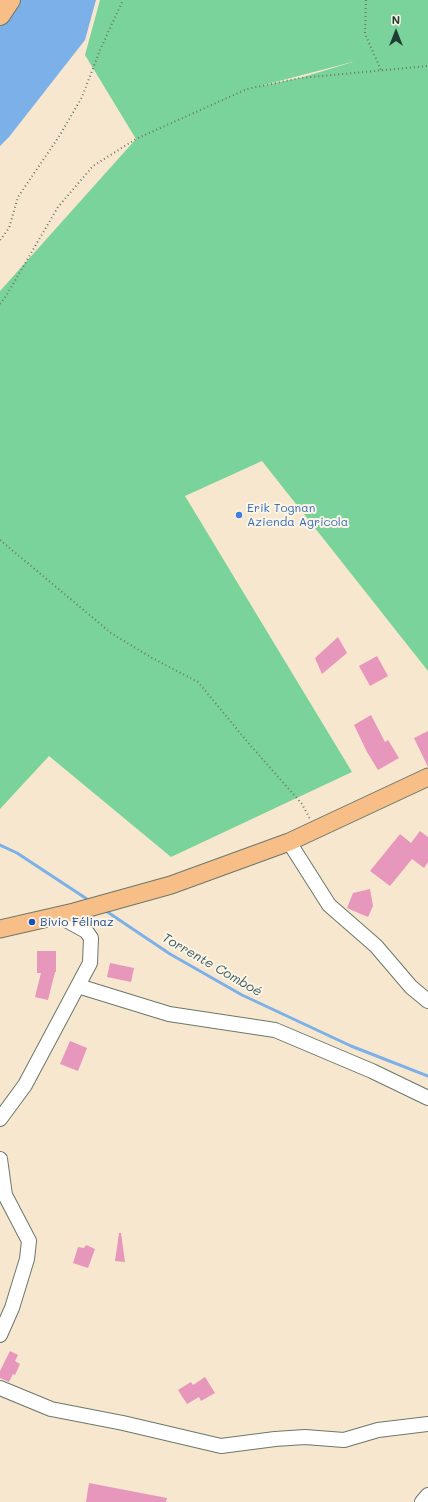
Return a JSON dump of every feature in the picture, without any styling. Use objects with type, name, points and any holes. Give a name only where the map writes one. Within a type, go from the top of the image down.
[{"type":"highway","points":[[0,15],[10,0]]},
{"type":"main road","points":[[0,929],[69,913],[171,885],[289,842],[428,777]]},
{"type":"street","points":[[289,842],[329,905],[376,946],[410,987],[428,1001]]},
{"type":"street","points":[[0,1119],[25,1086],[90,963],[91,938],[86,931],[66,920],[69,913]]},
{"type":"street","points":[[78,986],[169,1014],[275,1030],[372,1071],[428,1098]]},
{"type":"street","points":[[0,1158],[5,1195],[29,1241],[25,1266],[12,1308],[0,1335]]},
{"type":"street","points":[[0,1388],[51,1409],[123,1423],[221,1446],[275,1438],[298,1437],[344,1440],[378,1430],[428,1424]]},
{"type":"street","points":[[422,1502],[428,1495]]},
{"type":"path","points":[[0,240],[9,228],[18,197],[60,135],[82,97],[100,50],[123,0]]},
{"type":"path","points":[[366,0],[365,34],[381,70]]},
{"type":"path","points":[[0,304],[58,207],[93,166],[136,139],[247,89],[300,78],[428,66]]},
{"type":"path","points":[[0,540],[111,633],[152,658],[198,682],[250,745],[302,804],[316,830]]},
{"type":"green space","points":[[100,0],[428,0],[428,671],[262,461],[185,496],[352,772],[171,857],[49,756],[0,809],[0,291],[136,139],[85,55]],"holes":[[[356,61],[300,78],[260,86]]]},
{"type":"water","points":[[9,0],[96,0],[85,40],[9,137],[0,146],[0,23]]},
{"type":"building","points":[[338,637],[347,653],[322,674],[315,658]]},
{"type":"building","points":[[377,656],[388,676],[370,686],[359,666]]},
{"type":"building","points":[[371,715],[385,742],[388,740],[399,758],[378,770],[367,752],[354,725]]},
{"type":"building","points":[[428,731],[428,767],[414,738]]},
{"type":"building","points":[[420,831],[428,837],[428,862],[424,868],[412,859],[390,886],[370,871],[400,834],[411,843]]},
{"type":"building","points":[[370,889],[373,906],[368,917],[347,908],[353,893]]},
{"type":"building","points":[[37,951],[56,951],[56,972],[48,1000],[35,997],[41,973],[37,973]]},
{"type":"building","points":[[110,963],[134,968],[131,982],[107,977]]},
{"type":"building","points":[[70,1041],[87,1048],[78,1071],[60,1064]]},
{"type":"building","points":[[119,1233],[121,1233],[125,1262],[115,1261]]},
{"type":"building","points":[[86,1245],[95,1249],[88,1268],[73,1263],[78,1247],[84,1248]]},
{"type":"building","points":[[10,1351],[18,1355],[15,1361],[20,1364],[15,1375],[13,1374],[9,1382],[0,1378],[0,1371]]},
{"type":"building","points":[[205,1377],[215,1393],[201,1401],[199,1397],[187,1404],[178,1390],[191,1382],[193,1385]]},
{"type":"building","points":[[89,1483],[167,1498],[166,1502],[86,1502]]},
{"type":"waterway","name":"Torrente Comboé","points":[[0,845],[17,853],[90,901]]},
{"type":"waterway","name":"Torrente Comboé","points":[[103,909],[170,954],[242,995],[351,1046],[428,1076]]},
{"type":"place","name":"Erik Tognan Azienda Agricola","points":[[239,515]]},
{"type":"place","name":"Bivio Félinaz","points":[[32,922]]}]
